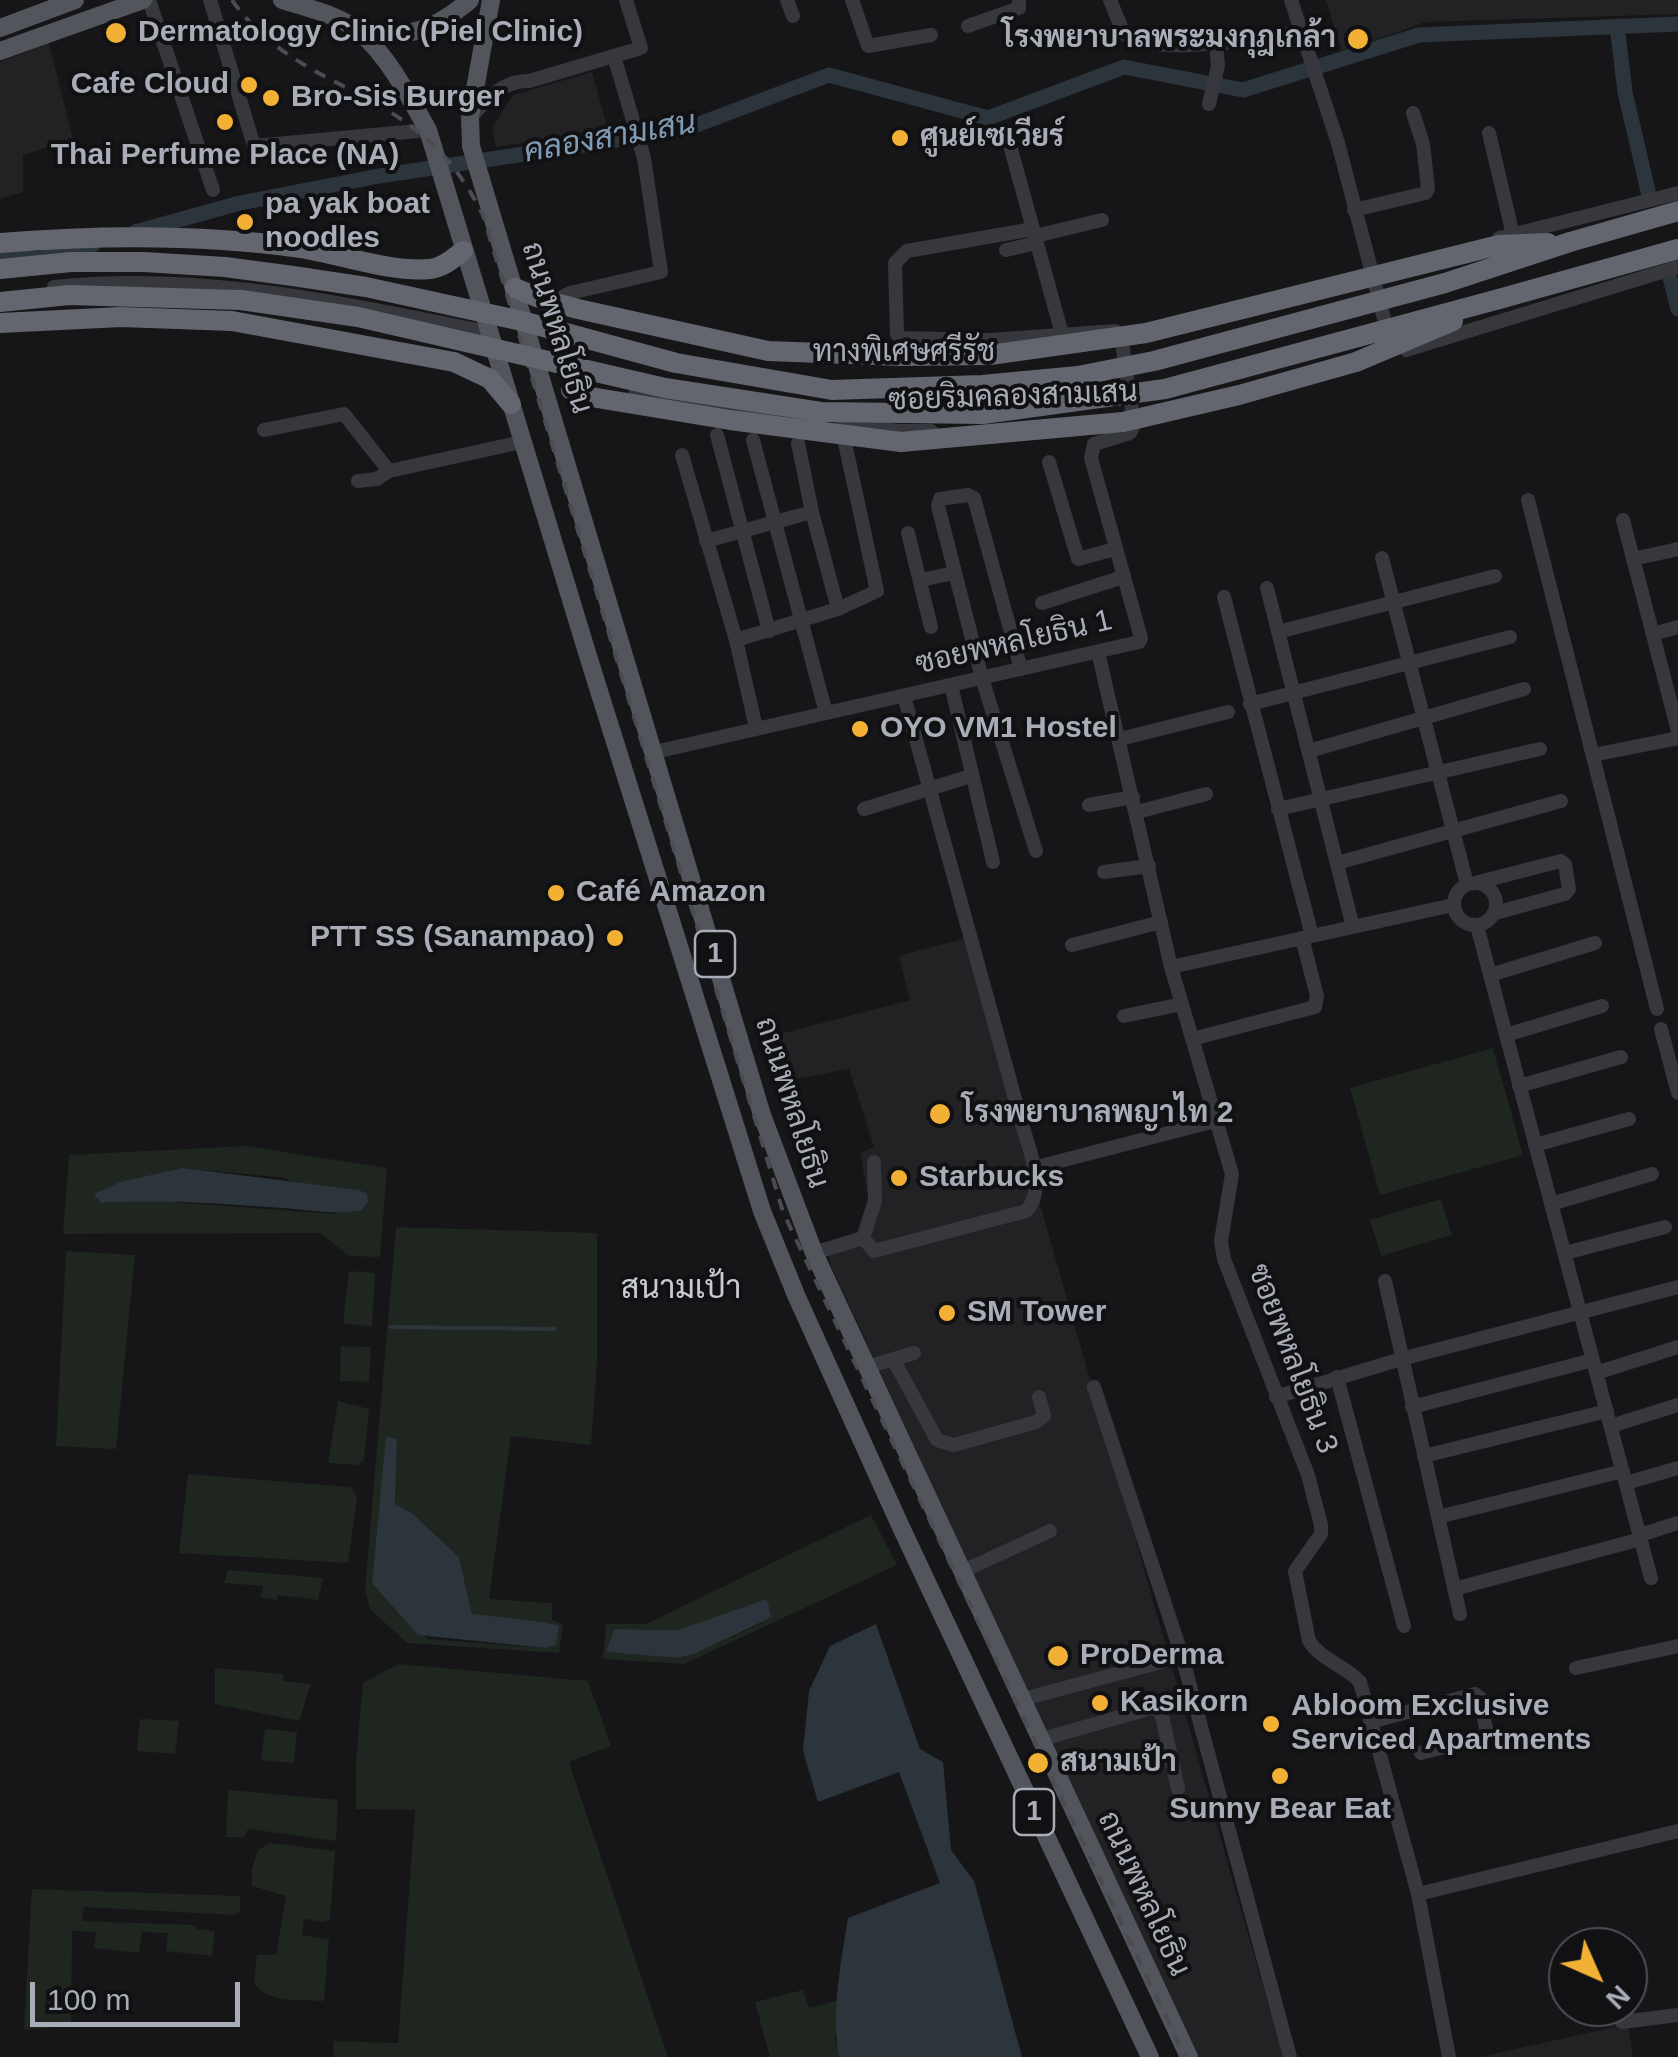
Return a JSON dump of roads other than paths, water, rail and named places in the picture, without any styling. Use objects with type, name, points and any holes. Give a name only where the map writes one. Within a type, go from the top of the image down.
[{"type":"highway","name":"ทางพิเศษศรีรัช","points":[[0,270],[72,262],[126,262],[259,271],[366,287],[522,321],[676,363],[832,390],[1078,376],[1154,360],[1445,283],[1678,211]]},
{"type":"highway","points":[[0,244],[138,236],[301,248],[394,266],[433,269],[464,250]]},
{"type":"highway","points":[[515,288],[552,303],[768,351],[990,355],[1146,333],[1499,244],[1570,242]]},
{"type":"highway","name":"ทางพิเศษศรีรัช","points":[[0,302],[69,295],[241,300],[358,318],[665,388],[821,412],[983,414],[1165,389],[1678,249]]},
{"type":"highway","points":[[571,390],[591,397],[901,442],[1123,422],[1240,395],[1356,362],[1500,299]]},
{"type":"highway","points":[[0,322],[176,317],[232,320],[468,366],[490,379],[511,404]]},
{"type":"main road","points":[[0,28],[75,0]]},
{"type":"main road","points":[[0,51],[146,0]]},
{"type":"main road","points":[[282,0],[360,32],[400,36],[444,21],[470,0]]},
{"type":"main road","points":[[319,0],[342,22]]},
{"type":"main road","name":"ถนนพหลโยธิน","points":[[491,0],[470,118],[477,169],[548,393],[762,1115],[814,1253],[1189,2057]]},
{"type":"main road","name":"ถนนพหลโยธิน","points":[[360,32],[387,63],[428,130],[768,1226],[919,1566],[1150,2057]]},
{"type":"main road","points":[[672,923],[704,915]]},
{"type":"main road","points":[[919,1566],[951,1550]]},
{"type":"street","points":[[146,0],[213,190]]},
{"type":"street","points":[[210,0],[254,146],[428,130]]},
{"type":"street","points":[[470,118],[490,96],[513,82],[529,81],[641,48],[626,0]]},
{"type":"street","points":[[787,0],[793,16]]},
{"type":"street","points":[[852,0],[868,46],[931,35]]},
{"type":"street","points":[[968,26],[1019,8],[1019,0]]},
{"type":"street","points":[[1110,0],[1124,34],[1130,39],[1216,44],[1304,31]]},
{"type":"street","points":[[1291,0],[1304,31],[1394,354]]},
{"type":"street","points":[[1211,96],[1218,66],[1216,44]]},
{"type":"street","points":[[552,303],[570,293],[661,272],[640,145],[614,56]]},
{"type":"street","points":[[1354,210],[1426,193],[1422,144],[1413,113]]},
{"type":"street","points":[[1006,131],[1062,334]]},
{"type":"street","points":[[1488,133],[1513,235]]},
{"type":"street","points":[[1102,220],[1035,236],[907,251],[895,263],[897,334],[901,338],[991,340],[1102,330],[1121,336],[1678,193]]},
{"type":"street","points":[[1006,250],[1035,236]]},
{"type":"street","points":[[380,346],[394,266]]},
{"type":"street","name":"ซอยริมคลองสามเสน","points":[[763,419],[898,431],[972,430],[1098,420],[1134,425],[1250,397],[1678,266]]},
{"type":"street","points":[[0,292],[103,282],[209,284],[334,300],[488,332]]},
{"type":"street","points":[[1121,336],[1134,425]]},
{"type":"street","points":[[548,393],[571,390]]},
{"type":"street","points":[[264,430],[344,414],[389,471]]},
{"type":"street","name":"ซอยพหลโยธิน 1","points":[[655,752],[1134,645],[1141,638],[1091,458],[1094,444],[1130,434],[1134,425]]},
{"type":"street","points":[[717,435],[770,631]]},
{"type":"street","points":[[753,440],[826,713]]},
{"type":"street","points":[[358,481],[522,442]]},
{"type":"street","points":[[798,443],[838,609]]},
{"type":"street","points":[[736,640],[801,622],[877,591],[845,444]]},
{"type":"street","points":[[682,455],[736,640],[756,728]]},
{"type":"street","points":[[1049,462],[1078,559],[1115,550]]},
{"type":"street","points":[[1021,669],[974,498],[968,495],[938,501],[982,678],[1036,851]]},
{"type":"street","points":[[1528,500],[1657,1009]]},
{"type":"street","points":[[706,541],[812,512]]},
{"type":"street","points":[[1593,755],[1678,734],[1676,708],[1652,634],[1623,520]]},
{"type":"street","points":[[908,533],[931,626]]},
{"type":"street","points":[[1634,559],[1678,549]]},
{"type":"street","points":[[1382,558],[1453,830],[1471,883],[1493,892],[1495,913]]},
{"type":"street","points":[[921,580],[954,572]]},
{"type":"street","points":[[1278,632],[1495,576]]},
{"type":"street","points":[[1042,603],[1122,577]]},
{"type":"street","points":[[1268,588],[1353,927]]},
{"type":"street","points":[[1192,1039],[1314,1007],[1317,996],[1278,809],[1224,597]]},
{"type":"street","points":[[1652,634],[1678,626]]},
{"type":"street","points":[[1250,704],[1510,636]]},
{"type":"street","name":"ซอยพหลโยธิน 3","points":[[1098,652],[1171,967],[1232,1174],[1221,1241],[1224,1259],[1308,1475],[1321,1525],[1321,1534],[1295,1571],[1309,1642],[1360,1682],[1418,1894],[1448,2057]]},
{"type":"street","points":[[951,685],[993,862]]},
{"type":"street","points":[[1308,751],[1524,689]]},
{"type":"street","points":[[863,1238],[874,1251],[1026,1211],[1034,1203],[1036,1189],[904,696]]},
{"type":"street","points":[[1120,739],[1228,712]]},
{"type":"street","points":[[1278,809],[1540,749]]},
{"type":"street","points":[[864,809],[971,776]]},
{"type":"street","points":[[1089,805],[1135,804],[1206,794]]},
{"type":"street","points":[[1337,863],[1561,802]]},
{"type":"street","points":[[1561,861],[1565,864],[1569,888],[1565,894],[1495,913],[1488,922],[1477,926],[1458,918],[1453,905],[1457,892],[1471,883],[1561,861]]},
{"type":"street","points":[[1104,872],[1148,866]]},
{"type":"street","points":[[1171,967],[1453,905]]},
{"type":"street","points":[[1072,945],[1161,922]]},
{"type":"street","points":[[1477,926],[1651,1578]]},
{"type":"street","points":[[1490,975],[1595,943]]},
{"type":"street","points":[[1124,1016],[1182,1004]]},
{"type":"street","points":[[1506,1035],[1602,1006]]},
{"type":"street","points":[[1661,1029],[1678,1093]]},
{"type":"street","points":[[1520,1086],[1620,1057]]},
{"type":"street","points":[[1536,1145],[1630,1119]]},
{"type":"street","points":[[1033,1168],[1215,1121]]},
{"type":"street","points":[[863,1238],[875,1201],[874,1162]]},
{"type":"street","points":[[1551,1204],[1652,1174]]},
{"type":"street","points":[[1564,1253],[1664,1228]]},
{"type":"street","points":[[814,1253],[863,1238]]},
{"type":"street","points":[[1385,1281],[1460,1614]]},
{"type":"street","points":[[1276,1397],[1401,1358],[1678,1287]]},
{"type":"street","points":[[1412,1407],[1678,1347]]},
{"type":"street","points":[[867,1367],[914,1353]]},
{"type":"street","points":[[893,1360],[937,1440],[954,1444],[1036,1422],[1044,1416],[1039,1396]]},
{"type":"street","points":[[1337,1377],[1404,1626]]},
{"type":"street","points":[[1094,1388],[1182,1656],[1290,2057]]},
{"type":"street","points":[[1424,1456],[1678,1405]]},
{"type":"street","points":[[1438,1517],[1678,1468]]},
{"type":"street","points":[[1454,1589],[1678,1524]]},
{"type":"street","points":[[961,1572],[1050,1530]]},
{"type":"street","points":[[1576,1668],[1678,1646]]},
{"type":"street","points":[[1020,1700],[1161,1662]]},
{"type":"street","points":[[1370,1722],[1475,1694],[1480,1698],[1487,1733],[1484,1737],[1421,1753]]},
{"type":"street","points":[[1039,1740],[1155,1707],[1162,1716],[1178,1789]]},
{"type":"street","points":[[1418,1894],[1678,1831]]},
{"type":"street","points":[[1648,2019],[1678,2015]]},
{"type":"waterway","name":"คลองสามเสน","points":[[135,232],[240,203],[379,176],[683,130],[829,75],[988,118],[1124,67],[1243,90],[1419,35],[1678,24]]},
{"type":"waterway","points":[[1617,26],[1625,92],[1648,191]]},
{"type":"waterway","name":"คลองสามเสน","points":[[0,256],[38,259],[94,244]]},
{"type":"waterway","points":[[1670,278],[1678,309]]},
{"type":"waterway","points":[[391,1327],[555,1329]]},
{"type":"railway","points":[[232,0],[276,46],[378,105],[428,140],[459,175],[483,215],[783,1212],[1185,2057]]},
{"type":"place","name":"Dermatology Clinic (Piel Clinic)","points":[[116,33]]},
{"type":"place","name":"โรงพยาบาลพระมงกุฎเกล้า","points":[[1358,39]]},
{"type":"place","name":"Cafe Cloud","points":[[249,85]]},
{"type":"place","name":"Bro-Sis Burger","points":[[271,98]]},
{"type":"place","name":"Thai Perfume Place (NA)","points":[[225,122]]},
{"type":"place","name":"ศูนย์เซเวียร์","points":[[900,138]]},
{"type":"place","name":"pa yak boat noodles","points":[[245,222]]},
{"type":"place","name":"OYO VM1 Hostel","points":[[860,729]]},
{"type":"place","name":"Café Amazon","points":[[556,893]]},
{"type":"place","name":"PTT SS (Sanampao)","points":[[615,938]]},
{"type":"place","name":"โรงพยาบาลพญาไท 2","points":[[940,1114]]},
{"type":"place","name":"Starbucks","points":[[899,1178]]},
{"type":"place","name":"SM Tower","points":[[947,1313]]},
{"type":"place","name":"ProDerma","points":[[1058,1656]]},
{"type":"place","name":"Kasikorn","points":[[1100,1703]]},
{"type":"place","name":"Abloom Exclusive Serviced Apartments","points":[[1271,1724]]},
{"type":"place","name":"สนามเป้า","points":[[1038,1763]]},
{"type":"place","name":"Sunny Bear Eat","points":[[1280,1776]]},
{"type":"district","name":"สนามเป้า","points":[[681,1289]]}]
